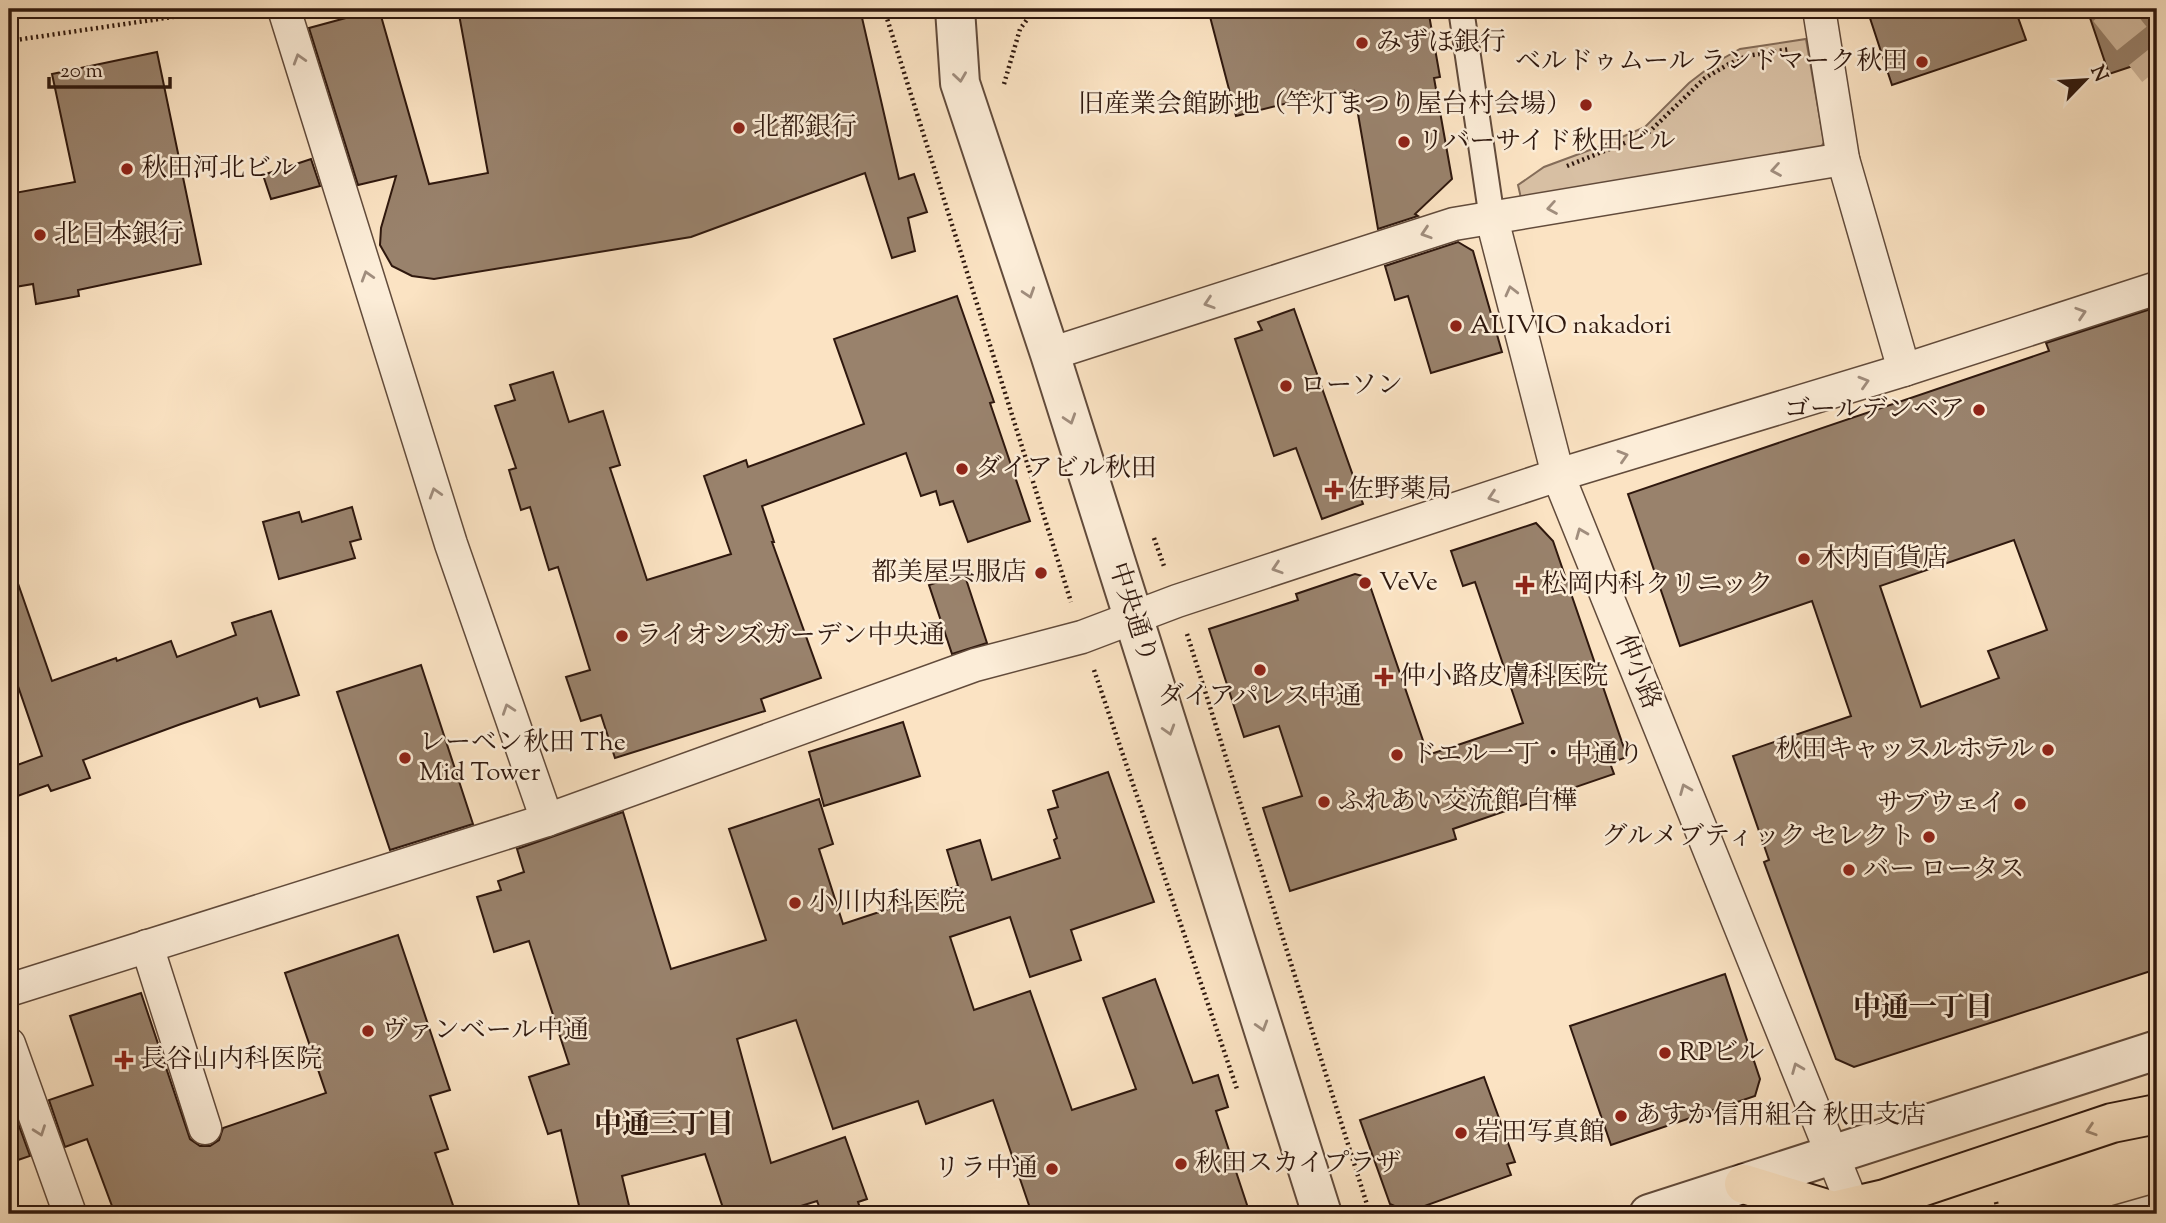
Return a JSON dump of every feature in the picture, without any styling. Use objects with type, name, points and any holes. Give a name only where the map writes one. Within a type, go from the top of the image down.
[{"type":"highway","points":[[1744,1184],[1833,1210],[1885,1199],[2112,1123],[2157,1114]]},
{"type":"street","points":[[284,9],[451,544],[547,820]]},
{"type":"street","name":"中央通り","points":[[955,9],[960,83],[1050,354],[1322,1214]]},
{"type":"street","name":"仲小路","points":[[1461,9],[1492,219],[1558,475],[1853,1206]]},
{"type":"street","points":[[1819,9],[1843,159],[1904,370]]},
{"type":"street","points":[[1050,354],[1454,223],[1492,219],[1843,159]]},
{"type":"street","points":[[9,990],[547,820],[975,665],[1082,637],[1177,601],[1558,475],[1904,370],[2157,288]]},
{"type":"street","points":[[146,946],[205,1128]]},
{"type":"street","points":[[9,1044],[70,1214]]},
{"type":"street","points":[[1649,1214],[2157,1049]]},
{"type":"lane","points":[[2115,1214],[2157,1202]]},
{"type":"path","points":[[9,41],[227,9]]},
{"type":"path","points":[[1564,167],[1647,134],[1705,78],[1729,64],[1770,51],[1825,44]]},
{"type":"shaded area","points":[[1806,39],[1824,142],[1816,157],[1523,207],[1518,185],[1544,167],[1645,127],[1689,83],[1715,63],[1740,49]]},
{"type":"building","name":"北都銀行","points":[[379,9],[429,184],[488,173],[458,9],[860,9],[899,179],[914,174],[927,212],[908,218],[915,251],[892,258],[865,173],[691,237],[434,279],[412,276],[392,266],[380,245],[381,228],[396,176],[358,185],[309,28]]},
{"type":"building","points":[[1208,9],[1428,9],[1440,77],[1434,78],[1452,179],[1415,214],[1418,216],[1378,229],[1354,91],[1300,100],[1236,116]]},
{"type":"building","name":"ベルドゥムール ランドマーク秋田","points":[[1867,9],[2015,9],[2026,40],[1892,85]]},
{"type":"building","points":[[2087,9],[2157,9],[2157,58],[2109,74]]},
{"type":"building","name":"秋田河北ビル","points":[[157,52],[201,264],[78,290],[79,296],[36,304],[33,284],[9,288],[9,194],[75,182],[52,74]]},
{"type":"building","points":[[311,159],[320,186],[271,199],[263,175]]},
{"type":"building","name":"ALIVIO nakadori","points":[[1458,242],[1473,251],[1502,352],[1431,373],[1408,296],[1395,300],[1385,266]]},
{"type":"building","points":[[957,296],[994,402],[990,403],[1030,521],[968,542],[953,501],[940,505],[936,491],[921,496],[906,453],[762,506],[772,542],[821,678],[761,699],[765,711],[615,758],[601,715],[581,721],[566,677],[590,670],[558,567],[549,570],[530,507],[521,510],[509,470],[516,468],[495,406],[515,400],[510,385],[553,372],[569,422],[603,411],[620,465],[610,468],[647,580],[731,554],[704,476],[746,460],[748,467],[864,424],[834,339]]},
{"type":"building","points":[[2157,307],[2157,969],[1854,1067],[1836,1059],[1764,862],[1769,860],[1733,756],[1851,716],[1812,601],[1680,646],[1628,494],[2049,351],[2046,343]],"holes":[[[2014,540],[2047,630],[1988,651],[1999,678],[1921,707],[1880,586]]]},
{"type":"building","name":"ローソン","points":[[1294,309],[1363,504],[1322,519],[1296,448],[1274,456],[1235,339],[1262,330],[1258,322]]},
{"type":"building","points":[[352,507],[361,539],[350,542],[355,558],[279,579],[263,522],[299,512],[302,522]]},
{"type":"building","points":[[1536,523],[1553,541],[1627,757],[1610,763],[1614,774],[1453,829],[1456,839],[1290,891],[1263,808],[1302,796],[1279,726],[1244,737],[1209,629],[1298,600],[1296,594],[1355,574],[1367,577],[1428,755],[1523,723],[1475,582],[1463,586],[1451,551]]},
{"type":"building","points":[[14,572],[52,681],[171,641],[177,657],[236,635],[232,623],[271,611],[299,695],[260,707],[257,698],[181,724],[83,760],[90,778],[51,791],[48,785],[9,799],[9,768],[42,756],[9,660],[9,573]]},
{"type":"building","points":[[964,573],[987,643],[952,654],[929,585]]},
{"type":"building","name":"レーベン秋田 The Mid Tower","points":[[421,665],[473,824],[390,850],[337,692]]},
{"type":"building","points":[[903,722],[920,776],[824,806],[809,752]]},
{"type":"building","points":[[1108,772],[1154,902],[1071,930],[1081,960],[1030,977],[1010,917],[950,937],[974,1010],[1030,991],[1072,1110],[1136,1089],[1103,998],[1155,979],[1193,1083],[1218,1075],[1228,1107],[1216,1111],[1250,1214],[1032,1214],[993,1100],[926,1124],[918,1101],[833,1129],[796,1020],[737,1039],[771,1163],[845,1137],[867,1199],[858,1202],[862,1214],[822,1214],[817,1201],[775,1214],[725,1214],[705,1154],[622,1176],[631,1214],[581,1214],[561,1130],[548,1134],[529,1077],[569,1064],[529,941],[494,952],[477,897],[501,890],[498,881],[524,872],[517,849],[623,812],[671,969],[766,940],[729,829],[819,799],[833,844],[819,849],[843,924],[958,886],[947,850],[980,840],[992,880],[1060,858],[1048,810],[1058,807],[1053,791]]},
{"type":"building","points":[[398,935],[450,1090],[430,1096],[448,1149],[435,1153],[456,1214],[115,1214],[87,1139],[65,1147],[49,1100],[93,1085],[70,1016],[141,993],[190,1139],[200,1146],[210,1146],[219,1140],[223,1128],[326,1093],[285,973]]},
{"type":"building","name":"RPビル","points":[[1725,974],[1760,1079],[1755,1096],[1611,1145],[1570,1026]]},
{"type":"building","name":"岩田写真館","points":[[1484,1077],[1515,1162],[1507,1164],[1511,1175],[1408,1212],[1390,1204],[1360,1120]]},
{"type":"building","points":[[14,1112],[30,1156],[9,1163],[9,1114]]},
{"type":"tunnel","points":[[2108,9],[2157,70]]},
{"type":"place","name":"みずほ銀行","points":[[1362,43]]},
{"type":"place","name":"ベルドゥムール ランドマーク秋田","points":[[1922,62]]},
{"type":"place","name":"旧産業会館跡地（竿灯まつり屋台村会場）","points":[[1586,105]]},
{"type":"place","name":"北都銀行","points":[[739,128]]},
{"type":"place","name":"リバーサイド秋田ビル","points":[[1404,142]]},
{"type":"place","name":"秋田河北ビル","points":[[127,169]]},
{"type":"place","name":"北日本銀行","points":[[40,235]]},
{"type":"place","name":"ALIVIO nakadori","points":[[1456,326]]},
{"type":"place","name":"ローソン","points":[[1286,386]]},
{"type":"place","name":"ゴールデンベア","points":[[1979,410]]},
{"type":"place","name":"ダイアビル秋田","points":[[962,469]]},
{"type":"place","name":"佐野薬局","points":[[1334,490]]},
{"type":"place","name":"木内百貨店","points":[[1804,559]]},
{"type":"place","name":"都美屋呉服店","points":[[1041,573]]},
{"type":"place","name":"VeVe","points":[[1365,583]]},
{"type":"place","name":"松岡内科クリニック","points":[[1525,585]]},
{"type":"place","name":"ライオンズガーデン中央通","points":[[622,636]]},
{"type":"place","name":"ダイアパレス中通","points":[[1260,670]]},
{"type":"place","name":"仲小路皮膚科医院","points":[[1384,677]]},
{"type":"place","name":"秋田キャッスルホテル","points":[[2048,750]]},
{"type":"place","name":"ドエル一丁・中通り","points":[[1397,755]]},
{"type":"place","name":"レーベン秋田 The Mid Tower","points":[[405,758]]},
{"type":"place","name":"ふれあい交流館 白樺","points":[[1324,802]]},
{"type":"place","name":"サブウェイ","points":[[2020,804]]},
{"type":"place","name":"グルメブティック セレクト","points":[[1929,837]]},
{"type":"place","name":"バー ロータス","points":[[1849,870]]},
{"type":"place","name":"小川内科医院","points":[[795,903]]},
{"type":"place","name":"ヴァンベール中通","points":[[368,1031]]},
{"type":"place","name":"RPビル","points":[[1665,1053]]},
{"type":"place","name":"長谷山内科医院","points":[[124,1060]]},
{"type":"place","name":"あすか信用組合 秋田支店","points":[[1621,1116]]},
{"type":"place","name":"岩田写真館","points":[[1461,1133]]},
{"type":"place","name":"秋田スカイプラザ","points":[[1181,1164]]},
{"type":"place","name":"リラ中通","points":[[1052,1169]]},
{"type":"district","name":"中通一丁目","points":[[1923,1009]]},
{"type":"district","name":"中通三丁目","points":[[664,1126]]}]
